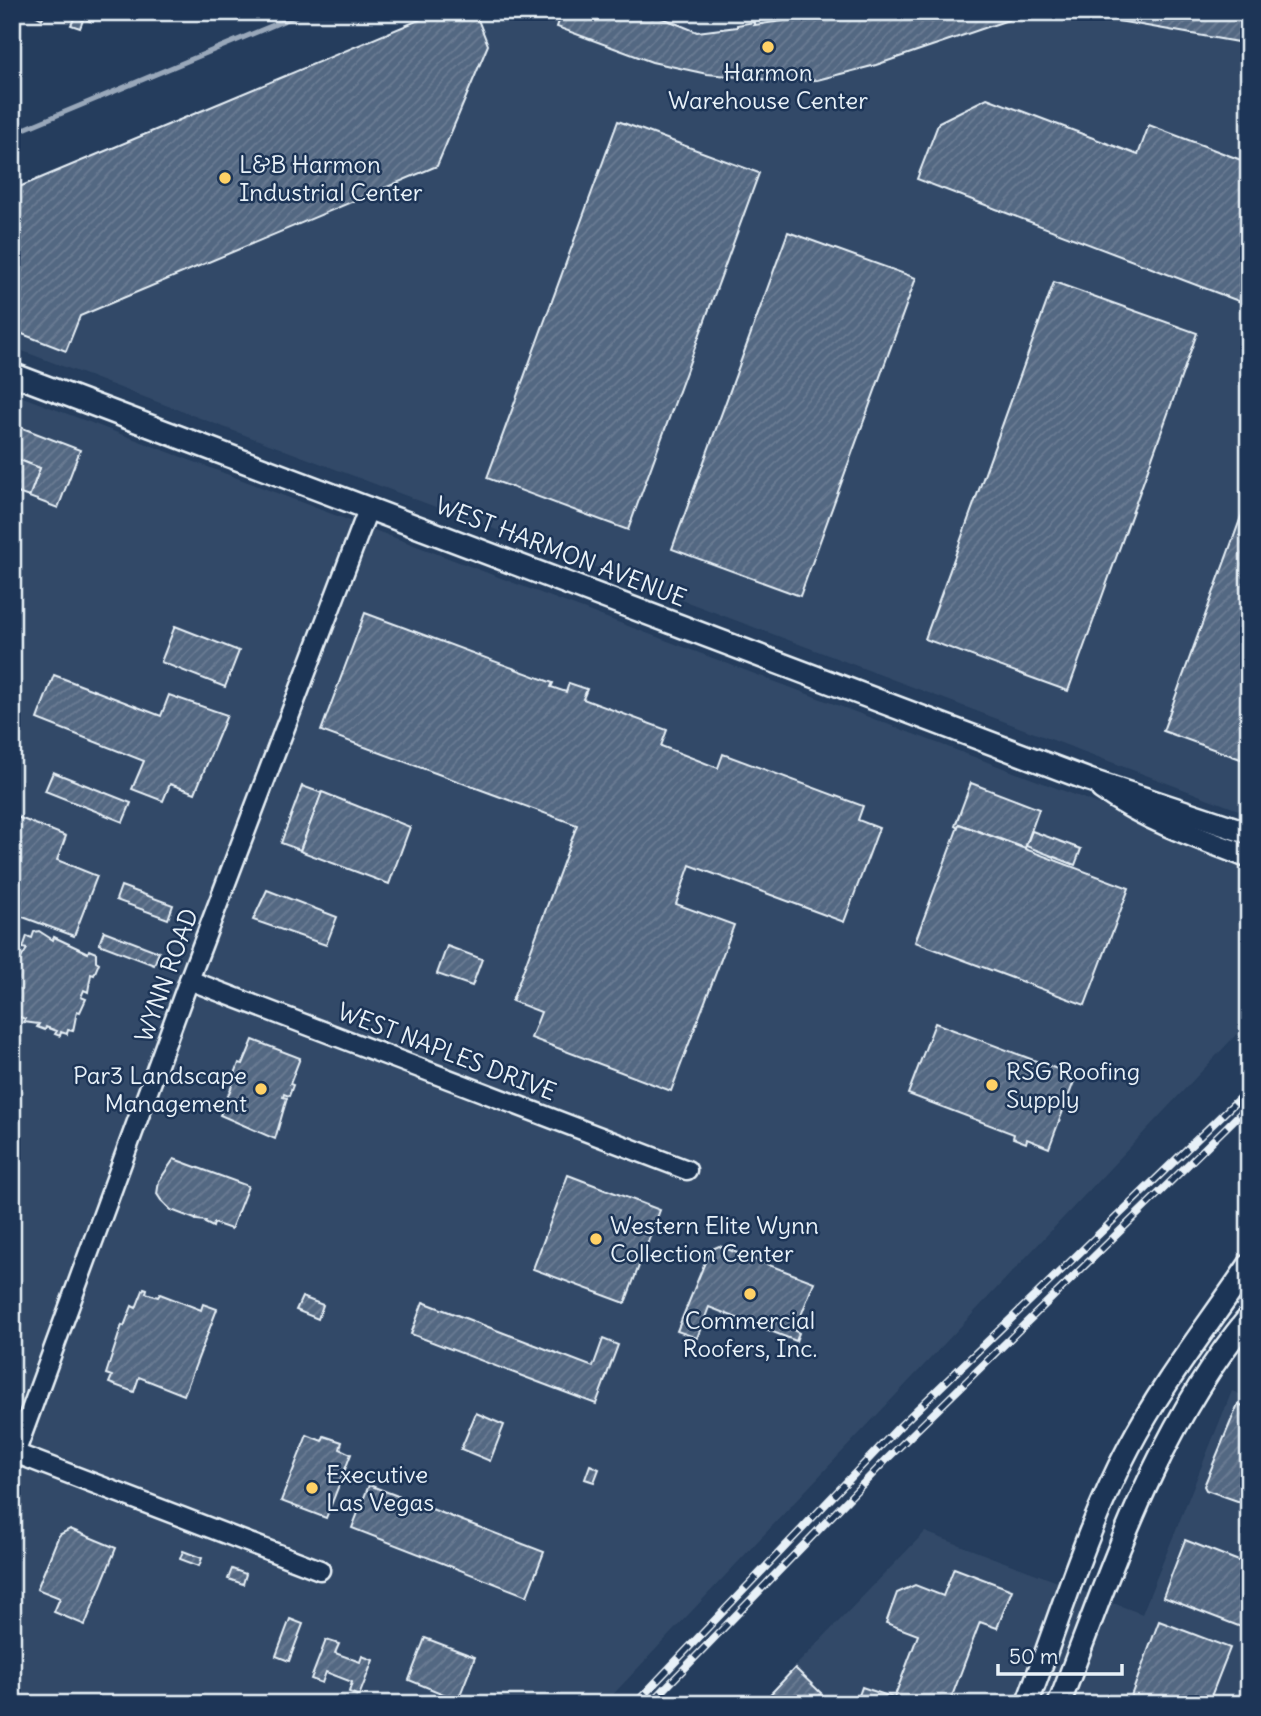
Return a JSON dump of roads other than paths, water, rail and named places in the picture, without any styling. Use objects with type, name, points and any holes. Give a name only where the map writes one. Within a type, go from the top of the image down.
[{"type":"main road","name":"WEST HARMON AVENUE","points":[[12,374],[1089,780],[1128,808],[1154,809],[1249,832]]},
{"type":"main road","name":"WEST HARMON AVENUE","points":[[1154,809],[1249,857]]},
{"type":"main road","points":[[1027,1704],[1090,1535],[1128,1450],[1176,1367],[1249,1265]]},
{"type":"main road","points":[[1223,1303],[1249,1272]]},
{"type":"main road","points":[[1059,1704],[1126,1529],[1158,1456],[1228,1344],[1249,1317]]},
{"type":"main road","points":[[1228,1344],[1249,1327]]},
{"type":"street","name":"WYNN ROAD","points":[[13,1456],[369,507]]},
{"type":"street","name":"WEST NAPLES DRIVE","points":[[190,980],[687,1170]]},
{"type":"street","points":[[13,1456],[320,1570]]},
{"type":"waterway","points":[[12,134],[305,12]]},
{"type":"railway","points":[[635,1704],[898,1428],[1249,1089]]},
{"type":"railway","points":[[650,1704],[888,1458],[1249,1105]]},
{"type":"place","name":"Harmon Warehouse Center","points":[[768,47]]},
{"type":"place","name":"L&B Harmon Industrial Center","points":[[225,178]]},
{"type":"place","name":"RSG Roofing Supply","points":[[992,1085]]},
{"type":"place","name":"Par3 Landscape Management","points":[[261,1089]]},
{"type":"place","name":"Western Elite Wynn Collection Center","points":[[596,1239]]},
{"type":"place","name":"Commercial Roofers, Inc.","points":[[750,1294]]},
{"type":"place","name":"Executive Las Vegas","points":[[312,1488]]}]
